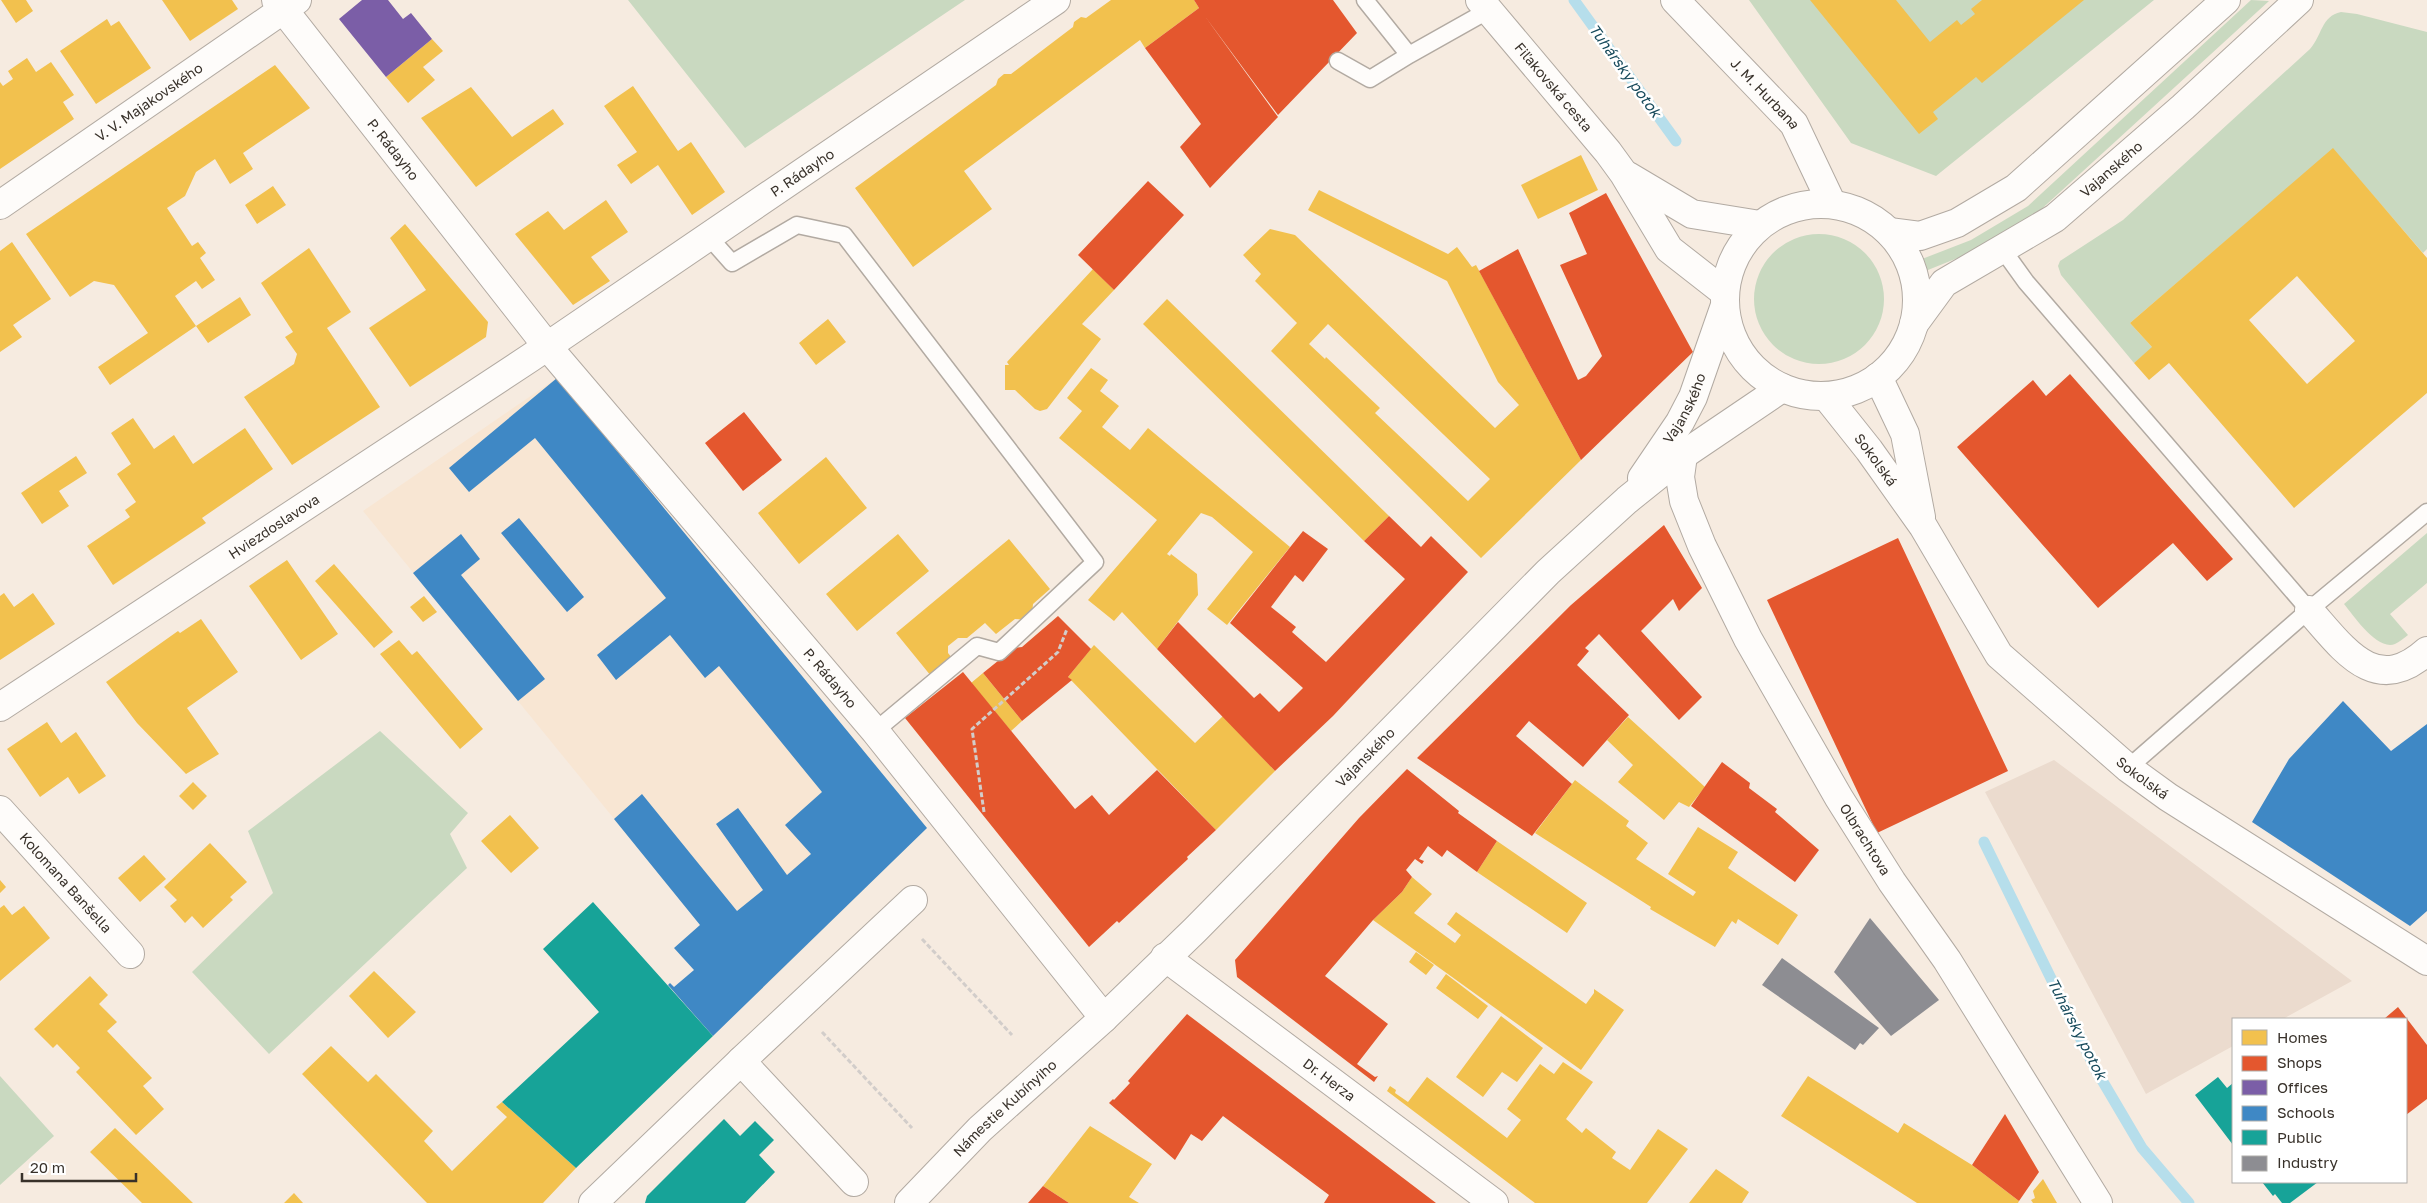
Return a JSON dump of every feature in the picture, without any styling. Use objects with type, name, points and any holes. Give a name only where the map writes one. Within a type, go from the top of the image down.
[{"type":"street","name":"P. Rádayho","points":[[547,346],[1056,0]]},
{"type":"street","name":"J. M. Hurbana","points":[[1675,0],[1794,124],[1832,204]]},
{"type":"street","points":[[1889,232],[1920,236],[1948,227],[2016,188],[2226,0]]},
{"type":"street","name":"Vajanského","points":[[1724,300],[1733,341],[1742,356],[1760,375],[1782,388],[1804,395],[1826,396],[1844,393],[1878,377],[1888,369],[1904,348],[1914,324],[1944,283],[2055,218],[2183,107],[2299,0]]},
{"type":"street","name":"P. Rádayho","points":[[286,3],[547,346],[875,731],[1104,1018]]},
{"type":"street","name":"V. V. Majakovského","points":[[0,205],[286,3]]},
{"type":"street","name":"Fiľakovská cesta","points":[[1484,5],[1624,174],[1669,249],[1724,300]]},
{"type":"street","name":"Fiľakovská cesta","points":[[1624,174],[1692,214],[1760,225]]},
{"type":"street","name":"Vajanského","points":[[1628,500],[1680,422],[1693,397],[1724,300],[1733,260],[1744,241],[1760,225],[1776,215],[1794,208],[1813,204],[1832,204],[1853,209],[1872,218],[1889,232],[1908,259],[1914,274],[1917,291],[1914,324]]},
{"type":"street","name":"Hviezdoslavova","points":[[0,707],[547,346]]},
{"type":"street","name":"Sokolská","points":[[1878,377],[1905,434],[1923,526]]},
{"type":"street","name":"Vajanského","points":[[1104,1018],[1548,572],[1628,500],[1683,456],[1782,388]]},
{"type":"street","name":"Sokolská","points":[[1826,396],[1869,450],[1923,526],[1999,655],[2128,768],[2168,797],[2427,961]]},
{"type":"street","name":"Olbrachtova","points":[[1683,456],[1680,477],[1684,501],[1702,546],[1748,639],[1839,798],[1892,882],[1947,960],[2098,1203]]},
{"type":"street","points":[[2309,610],[2352,657],[2383,670],[2395,671],[2416,660],[2427,651]]},
{"type":"street","name":"Kolomana Banšella","points":[[0,810],[130,954]]},
{"type":"street","points":[[593,1203],[905,907]]},
{"type":"street","name":"Dr. Herza","points":[[1165,957],[1494,1203]]},
{"type":"street","name":"Námestie Kubínyiho","points":[[909,1203],[980,1129],[1104,1018]]},
{"type":"street","points":[[741,1061],[854,1182]]},
{"type":"lane","points":[[1365,0],[1409,55]]},
{"type":"lane","points":[[1338,61],[1370,79],[1484,5]]},
{"type":"lane","points":[[709,237],[732,263],[797,226],[844,234],[1095,562],[999,652],[977,646],[875,731]]},
{"type":"lane","points":[[2003,250],[2026,282],[2309,610]]},
{"type":"lane","points":[[2128,768],[2309,610],[2427,512]]},
{"type":"path","points":[[984,813],[972,728],[1058,652],[1069,625]]},
{"type":"path","points":[[905,907],[1012,1035]]},
{"type":"path","points":[[798,1007],[912,1128]]},
{"type":"shaded area","points":[[557,378],[927,828],[757,994],[363,511]]},
{"type":"shaded area","points":[[2054,760],[2352,981],[2285,1018],[2232,1018],[2232,1047],[2146,1094],[1985,792]]},
{"type":"green space","points":[[628,0],[965,0],[745,148]]},
{"type":"green space","points":[[1749,0],[2154,0],[1936,176],[1851,143]]},
{"type":"green space","points":[[2251,0],[2269,1],[2035,215],[1975,251],[1923,272],[1922,259],[1971,240],[2028,206]]},
{"type":"green space","points":[[2341,12],[2357,14],[2427,32],[2427,249],[2423,253],[2333,149],[2130,323],[2153,348],[2134,363],[2061,275],[2058,266],[2060,261],[2123,220],[2310,49],[2329,18]]},
{"type":"green space","points":[[1819,234],[1832,235],[1844,239],[1865,253],[1879,274],[1883,286],[1883,312],[1879,324],[1865,345],[1844,359],[1832,363],[1819,364],[1806,363],[1794,359],[1773,345],[1759,324],[1755,312],[1754,299],[1755,286],[1759,274],[1773,253],[1794,239],[1806,235]]},
{"type":"green space","points":[[2427,533],[2427,583],[2390,614],[2408,635],[2395,644],[2388,645],[2374,638],[2366,631],[2344,604]]},
{"type":"green space","points":[[380,731],[468,813],[450,834],[467,868],[269,1054],[192,972],[273,893],[248,831]]},
{"type":"green space","points":[[0,1076],[54,1136],[0,1185]]},
{"type":"building: Homes","points":[[1,0],[26,0],[33,11],[16,23]]},
{"type":"building: Homes","points":[[162,0],[232,0],[238,9],[190,41]]},
{"type":"building: Homes","points":[[1111,0],[1194,0],[1199,8],[1145,48],[1140,40],[964,171],[992,209],[913,267],[855,188],[996,85],[998,79],[1004,74],[1011,74],[1073,27],[1074,22],[1081,17],[1086,18]]},
{"type":"building: Homes","points":[[1810,0],[1896,0],[1930,42],[1957,20],[1961,25],[1975,14],[1971,9],[1982,0],[2084,0],[1982,83],[1976,77],[1933,112],[1938,119],[1919,134]]},
{"type":"building: Homes","points":[[107,19],[111,26],[119,21],[151,68],[96,104],[60,51]]},
{"type":"building: Homes","points":[[432,39],[443,51],[423,67],[435,80],[408,103],[386,77]]},
{"type":"building: Homes","points":[[27,58],[36,72],[51,62],[74,95],[63,102],[74,119],[0,169],[0,82],[3,86],[13,79],[8,71]]},
{"type":"building: Homes","points":[[275,65],[310,108],[243,153],[253,169],[230,184],[215,159],[196,172],[185,196],[167,208],[192,246],[198,242],[206,253],[200,258],[215,280],[202,289],[196,281],[175,296],[196,326],[110,385],[98,367],[148,333],[114,285],[94,281],[70,297],[26,234]]},
{"type":"building: Homes","points":[[633,86],[678,151],[691,142],[725,192],[692,215],[658,165],[631,184],[617,165],[637,152],[604,106]]},
{"type":"building: Homes","points":[[471,87],[512,137],[553,109],[564,124],[476,187],[421,118]]},
{"type":"building: Homes","points":[[2333,148],[2427,258],[2427,393],[2294,508],[2169,363],[2149,380],[2134,363],[2152,347],[2130,323]],"holes":[[[2297,276],[2355,341],[2307,384],[2249,320]]]},
{"type":"building: Homes","points":[[1581,155],[1598,190],[1538,219],[1521,185]]},
{"type":"building: Homes","points":[[273,186],[286,205],[257,224],[245,205]]},
{"type":"building: Homes","points":[[1319,190],[1448,254],[1457,247],[1472,267],[1476,265],[1581,460],[1481,558],[1271,351],[1297,323],[1255,281],[1261,274],[1243,255],[1270,229],[1295,235],[1495,428],[1519,405],[1498,382],[1447,281],[1308,210]],"holes":[[[1328,324],[1490,479],[1468,501],[1375,413],[1380,408],[1326,357],[1325,359],[1309,344]]]},
{"type":"building: Homes","points":[[606,200],[628,232],[591,257],[610,281],[573,305],[515,234],[548,211],[564,230]]},
{"type":"building: Homes","points":[[405,224],[488,322],[486,337],[410,387],[369,328],[426,290],[390,238]]},
{"type":"building: Homes","points":[[12,242],[51,299],[13,325],[22,337],[0,352],[0,251]]},
{"type":"building: Homes","points":[[309,248],[351,312],[327,328],[380,407],[292,465],[244,397],[294,364],[297,354],[285,337],[293,332],[261,283]]},
{"type":"building: Homes","points":[[1093,269],[1114,290],[1082,324],[1101,339],[1047,409],[1040,411],[1035,409],[1015,390],[1005,390],[1005,365],[1009,365],[1007,362]]},
{"type":"building: Homes","points":[[240,297],[251,315],[208,343],[196,326]]},
{"type":"building: Homes","points":[[1167,299],[1389,516],[1364,541],[1143,324]]},
{"type":"building: Homes","points":[[828,319],[846,342],[816,365],[799,343]]},
{"type":"building: Homes","points":[[1091,368],[1108,380],[1100,391],[1119,406],[1102,427],[1130,450],[1148,428],[1290,547],[1227,625],[1207,609],[1253,552],[1212,517],[1201,513],[1167,554],[1170,556],[1171,554],[1197,574],[1198,595],[1157,649],[1122,612],[1114,621],[1088,600],[1157,520],[1059,438],[1082,411],[1067,398]]},
{"type":"building: Homes","points":[[133,418],[154,449],[174,435],[193,464],[245,428],[273,469],[202,518],[206,523],[113,585],[87,546],[130,517],[125,510],[136,502],[117,474],[131,464],[111,433]]},
{"type":"building: Homes","points":[[76,456],[87,473],[59,491],[69,506],[42,524],[21,493]]},
{"type":"building: Homes","points":[[826,457],[867,508],[799,564],[758,513]]},
{"type":"building: Homes","points":[[898,534],[929,571],[857,631],[826,594]]},
{"type":"building: Homes","points":[[1009,539],[1050,589],[1033,604],[1032,615],[1026,620],[1015,619],[996,634],[985,623],[967,638],[958,638],[948,646],[948,653],[952,658],[931,676],[896,633]]},
{"type":"building: Homes","points":[[287,560],[338,634],[301,660],[249,586]]},
{"type":"building: Homes","points":[[334,564],[393,632],[374,648],[315,581]]},
{"type":"building: Homes","points":[[4,593],[14,607],[33,593],[55,624],[0,660],[0,596]]},
{"type":"building: Homes","points":[[424,596],[437,612],[423,622],[410,607]]},
{"type":"building: Homes","points":[[201,619],[238,672],[187,708],[219,754],[186,774],[137,723],[106,682],[178,631],[180,633]]},
{"type":"building: Homes","points":[[399,640],[412,655],[417,651],[483,729],[460,749],[380,654]]},
{"type":"building: Homes","points":[[1094,645],[1195,743],[1223,716],[1275,771],[1216,830],[1068,677]]},
{"type":"building: Homes","points":[[983,673],[1022,721],[1011,731],[971,683]]},
{"type":"building: Homes","points":[[1628,717],[1705,787],[1689,807],[1679,802],[1664,820],[1618,782],[1633,765],[1607,740]]},
{"type":"building: Homes","points":[[47,722],[61,743],[76,732],[106,776],[79,794],[68,777],[40,797],[7,749]]},
{"type":"building: Homes","points":[[1575,780],[1629,821],[1626,826],[1648,843],[1636,859],[1693,896],[1696,892],[1668,874],[1698,827],[1738,852],[1728,868],[1798,915],[1778,945],[1738,919],[1736,924],[1732,921],[1715,947],[1650,909],[1651,907],[1535,833]]},
{"type":"building: Homes","points":[[193,782],[207,796],[193,810],[179,796]]},
{"type":"building: Homes","points":[[510,815],[539,848],[511,873],[481,841]]},
{"type":"building: Homes","points":[[1497,841],[1587,903],[1567,933],[1477,872]]},
{"type":"building: Homes","points":[[210,843],[247,882],[230,897],[233,900],[203,928],[192,916],[185,923],[170,906],[177,900],[164,887]]},
{"type":"building: Homes","points":[[144,855],[166,879],[140,902],[118,878]]},
{"type":"building: Homes","points":[[1412,877],[1432,894],[1414,913],[1455,943],[1461,935],[1447,924],[1456,912],[1586,1004],[1594,993],[1594,989],[1624,1010],[1581,1070],[1373,920],[1402,892]]},
{"type":"building: Homes","points":[[0,880],[6,887],[0,893]]},
{"type":"building: Homes","points":[[4,905],[12,915],[24,906],[50,938],[0,981],[0,908]]},
{"type":"building: Homes","points":[[1416,952],[1434,965],[1426,975],[1409,962]]},
{"type":"building: Homes","points":[[374,971],[416,1012],[388,1038],[349,996]]},
{"type":"building: Homes","points":[[1446,974],[1488,1006],[1478,1019],[1436,988]]},
{"type":"building: Homes","points":[[90,976],[108,995],[99,1004],[117,1022],[107,1031],[152,1078],[143,1086],[164,1109],[136,1135],[76,1072],[80,1068],[57,1044],[53,1048],[34,1029]]},
{"type":"building: Homes","points":[[1501,1016],[1543,1048],[1517,1082],[1502,1072],[1483,1097],[1456,1077]]},
{"type":"building: Homes","points":[[331,1046],[368,1082],[376,1074],[433,1131],[424,1141],[452,1171],[507,1117],[496,1107],[502,1102],[576,1168],[543,1203],[427,1203],[302,1074]]},
{"type":"building: Homes","points":[[1563,1062],[1593,1082],[1566,1119],[1582,1133],[1586,1128],[1616,1152],[1612,1158],[1630,1170],[1658,1129],[1688,1149],[1647,1203],[1535,1203],[1387,1091],[1390,1086],[1396,1090],[1395,1093],[1408,1102],[1427,1077],[1507,1138],[1521,1120],[1507,1109],[1540,1064],[1554,1074]]},
{"type":"building: Homes","points":[[1808,1076],[1898,1133],[1904,1123],[1972,1165],[2019,1201],[2018,1203],[1917,1203],[1781,1116]]},
{"type":"building: Homes","points":[[1090,1126],[1152,1164],[1129,1197],[1139,1203],[1069,1203],[1043,1186]]},
{"type":"building: Homes","points":[[115,1128],[193,1203],[142,1203],[90,1152]]},
{"type":"building: Homes","points":[[1716,1169],[1749,1192],[1742,1203],[1689,1203]]},
{"type":"building: Homes","points":[[2043,1179],[2057,1203],[2033,1203],[2031,1200],[2035,1198],[2033,1191]]},
{"type":"building: Homes","points":[[294,1193],[303,1203],[284,1203]]},
{"type":"building: Shops","points":[[1194,0],[1333,0],[1357,33],[1278,115],[1204,15],[1278,117],[1210,188],[1180,147],[1201,124],[1145,48],[1199,8]]},
{"type":"building: Shops","points":[[1148,181],[1184,215],[1114,290],[1078,255]]},
{"type":"building: Shops","points":[[1606,193],[1693,352],[1581,460],[1479,271],[1518,249],[1578,380],[1586,376],[1602,356],[1560,265],[1587,254],[1569,213]]},
{"type":"building: Shops","points":[[2070,374],[2233,559],[2207,581],[2173,543],[2098,608],[1957,447],[2033,380],[2046,396]]},
{"type":"building: Shops","points":[[744,412],[782,460],[743,491],[705,443]]},
{"type":"building: Shops","points":[[1389,516],[1421,547],[1431,536],[1468,572],[1333,716],[1275,771],[1157,649],[1178,622],[1254,698],[1260,693],[1279,712],[1303,688],[1230,623],[1303,531],[1328,549],[1303,582],[1295,575],[1271,607],[1296,627],[1292,632],[1326,662],[1405,579],[1364,541]]},
{"type":"building: Shops","points":[[1664,525],[1702,588],[1679,611],[1673,599],[1641,631],[1702,697],[1679,720],[1599,634],[1585,648],[1589,651],[1577,665],[1629,715],[1583,767],[1529,721],[1516,736],[1572,784],[1532,836],[1417,758],[1571,605]]},
{"type":"building: Shops","points":[[1898,538],[2008,771],[1877,833],[1767,600]]},
{"type":"building: Shops","points":[[1058,616],[1091,649],[1068,677],[1072,680],[1022,721],[983,673],[1014,648],[1022,647]]},
{"type":"building: Shops","points":[[963,672],[1075,809],[1092,795],[1109,815],[1157,770],[1216,830],[1187,857],[1188,859],[1119,923],[1117,921],[1089,947],[905,718]]},
{"type":"building: Shops","points":[[1722,762],[1750,783],[1749,788],[1777,809],[1775,812],[1819,850],[1795,882],[1691,806]]},
{"type":"building: Shops","points":[[1407,769],[1459,811],[1458,813],[1497,841],[1477,872],[1447,850],[1442,857],[1428,846],[1419,859],[1424,861],[1422,864],[1415,859],[1406,870],[1412,877],[1402,892],[1373,920],[1325,976],[1388,1024],[1357,1064],[1375,1077],[1378,1076],[1374,1082],[1237,977],[1235,960],[1359,818]]},
{"type":"building: Shops","points":[[2398,1007],[2406,1018],[2385,1018]]},
{"type":"building: Shops","points":[[1187,1014],[1436,1203],[1324,1203],[1329,1195],[1223,1116],[1202,1141],[1191,1134],[1175,1160],[1109,1103],[1130,1083],[1128,1081]]},
{"type":"building: Shops","points":[[2407,1019],[2427,1045],[2427,1099],[2407,1114]]},
{"type":"building: Shops","points":[[2005,1114],[2039,1172],[2019,1201],[1972,1165]]},
{"type":"building: Shops","points":[[1043,1186],[1069,1203],[1028,1203]]},
{"type":"building: Offices","points":[[362,0],[388,0],[403,19],[411,13],[432,39],[386,77],[339,19]]},
{"type":"building: Schools","points":[[557,378],[927,828],[713,1036],[668,985],[670,983],[674,987],[694,970],[674,948],[700,925],[614,819],[642,794],[737,911],[763,890],[716,824],[738,808],[787,875],[811,854],[785,825],[822,792],[719,666],[705,678],[670,635],[616,680],[597,655],[666,598],[535,438],[469,492],[449,468]]},
{"type":"building: Schools","points":[[519,518],[584,597],[567,612],[501,533]]},
{"type":"building: Schools","points":[[461,534],[480,559],[461,575],[545,679],[518,701],[413,573]]},
{"type":"building: Schools","points":[[2343,701],[2391,751],[2427,724],[2427,911],[2410,926],[2252,822],[2289,759]]},
{"type":"building: Public","points":[[593,902],[713,1036],[576,1168],[502,1102],[599,1012],[543,949]]},
{"type":"building: Public","points":[[2218,1077],[2227,1088],[2232,1084],[2232,1144],[2195,1095]]},
{"type":"building: Public","points":[[724,1119],[740,1136],[755,1121],[774,1140],[759,1155],[775,1172],[745,1203],[645,1203],[647,1196]]},
{"type":"building: Public","points":[[2263,1183],[2317,1183],[2290,1203],[2282,1203],[2275,1194],[2273,1196]]},
{"type":"building: Industry","points":[[1870,918],[1939,1000],[1891,1036],[1834,972]]},
{"type":"building: Industry","points":[[1782,958],[1879,1028],[1863,1045],[1860,1043],[1855,1050],[1762,985]]},
{"type":"waterway","name":"Tuhársky potok","points":[[1574,0],[1676,141]]},
{"type":"waterway","name":"Tuhársky potok","points":[[1984,842],[2096,1070],[2142,1148],[2189,1203]]}]
